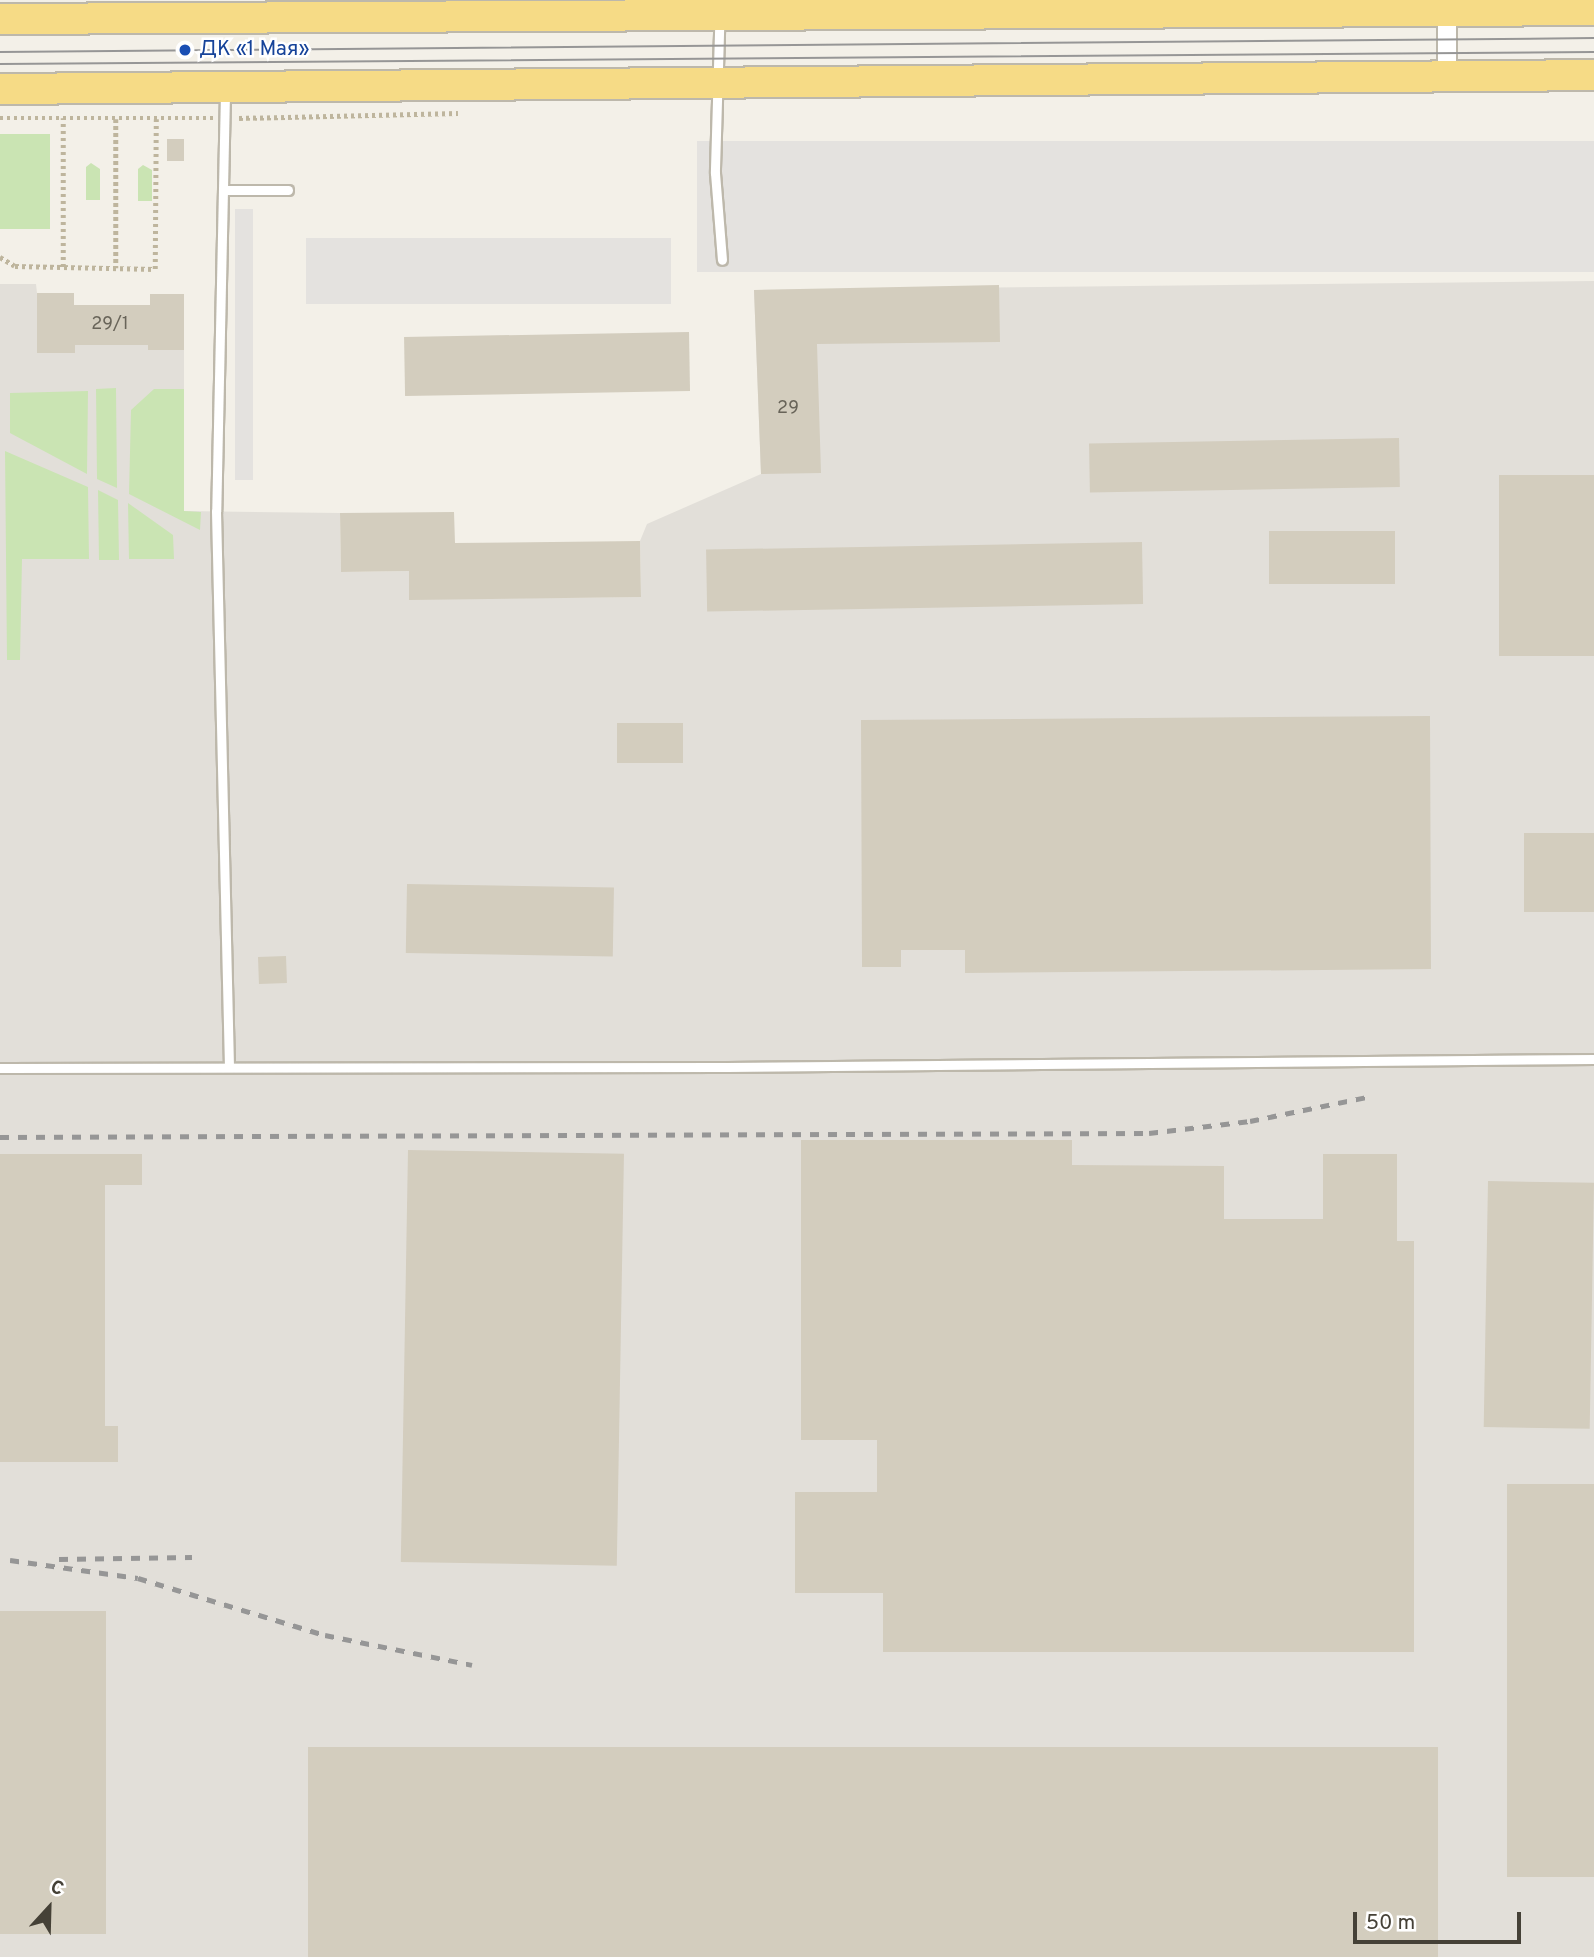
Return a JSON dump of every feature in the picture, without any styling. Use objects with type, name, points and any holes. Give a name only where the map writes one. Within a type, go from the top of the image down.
[{"type":"highway","points":[[0,19],[720,9],[1447,6],[1594,10]]},
{"type":"highway","points":[[0,89],[1594,75]]},
{"type":"street","points":[[1447,6],[1447,77]]},
{"type":"lane","points":[[720,9],[715,173],[722,260]]},
{"type":"lane","points":[[225,87],[216,511],[229,1065]]},
{"type":"lane","points":[[223,190],[288,190]]},
{"type":"lane","points":[[0,1068],[229,1065],[727,1068],[1594,1059]]},
{"type":"path","points":[[0,118],[156,119],[155,269],[15,266],[0,257]]},
{"type":"path","points":[[63,118],[63,267]]},
{"type":"path","points":[[116,119],[116,268]]},
{"type":"shaded area","points":[[697,141],[1594,141],[1594,272],[697,272]]},
{"type":"shaded area","points":[[235,209],[253,209],[253,480],[235,480]]},
{"type":"shaded area","points":[[306,238],[671,238],[671,304],[306,304]]},
{"type":"shaded area","points":[[1594,281],[1594,1957],[0,1957],[0,284],[36,284],[37,293],[74,293],[74,305],[150,305],[150,294],[184,294],[184,511],[340,513],[341,572],[409,571],[409,599],[641,597],[640,541],[647,524],[761,474],[754,290]]},
{"type":"green space","points":[[0,134],[50,134],[50,229],[0,229]]},
{"type":"green space","points":[[91,163],[100,169],[100,200],[86,200],[86,167]]},
{"type":"green space","points":[[143,165],[152,170],[152,201],[138,201],[138,169]]},
{"type":"green space","points":[[116,388],[117,488],[97,479],[96,389]]},
{"type":"green space","points":[[154,389],[184,389],[184,511],[201,512],[200,530],[129,494],[131,410]]},
{"type":"green space","points":[[88,391],[87,474],[10,433],[10,393]]},
{"type":"green space","points":[[5,451],[88,487],[89,559],[22,559],[20,660],[7,660]]},
{"type":"green space","points":[[98,490],[118,500],[119,560],[99,560]]},
{"type":"green space","points":[[128,503],[173,535],[174,559],[129,559]]},
{"type":"building","points":[[167,139],[184,139],[184,161],[167,161]]},
{"type":"building","points":[[999,285],[1000,342],[817,344],[821,473],[761,474],[754,290]]},
{"type":"building","points":[[37,293],[74,293],[74,305],[150,305],[150,294],[184,294],[184,350],[148,350],[148,345],[75,345],[75,353],[37,353]]},
{"type":"building","points":[[689,332],[690,391],[405,396],[404,337]]},
{"type":"building","points":[[1399,438],[1400,487],[1090,492],[1089,443]]},
{"type":"building","points":[[1499,475],[1594,475],[1594,656],[1499,656]]},
{"type":"building","points":[[454,512],[455,543],[640,541],[641,597],[409,600],[409,571],[341,572],[340,513]]},
{"type":"building","points":[[1269,531],[1395,531],[1395,584],[1269,584]]},
{"type":"building","points":[[1142,542],[1143,604],[707,612],[706,550]]},
{"type":"building","points":[[1430,716],[1431,969],[965,973],[965,950],[901,950],[901,967],[862,967],[861,720]]},
{"type":"building","points":[[617,723],[683,723],[683,763],[617,763]]},
{"type":"building","points":[[1524,833],[1594,833],[1594,912],[1524,912]]},
{"type":"building","points":[[407,884],[614,888],[613,957],[406,953]]},
{"type":"building","points":[[286,956],[287,983],[259,984],[258,957]]},
{"type":"building","points":[[801,1140],[1072,1140],[1072,1165],[1224,1166],[1224,1219],[1323,1219],[1323,1154],[1397,1154],[1397,1241],[1414,1241],[1414,1652],[883,1652],[883,1593],[795,1593],[795,1492],[877,1492],[877,1440],[801,1440]]},
{"type":"building","points":[[408,1150],[624,1154],[617,1566],[401,1562]]},
{"type":"building","points":[[0,1154],[142,1154],[142,1185],[105,1185],[105,1426],[118,1426],[118,1462],[0,1462]]},
{"type":"building","points":[[1488,1181],[1594,1183],[1590,1429],[1484,1427]]},
{"type":"building","points":[[1507,1484],[1594,1484],[1594,1877],[1507,1877]]},
{"type":"building","points":[[0,1611],[106,1611],[106,1934],[0,1934]]},
{"type":"building","points":[[308,1747],[1438,1747],[1438,1957],[308,1957]]},
{"type":"tram line","points":[[0,52],[1594,38]]},
{"type":"tram line","points":[[0,64],[1594,52]]},
{"type":"railway","points":[[0,1137],[1149,1133],[1250,1121],[1372,1096]]},
{"type":"railway","points":[[59,1559],[192,1557]]},
{"type":"railway","points":[[10,1560],[138,1578],[325,1635],[472,1665]]},
{"type":"place","name":"ДК «1 Мая»","points":[[185,50]]}]
